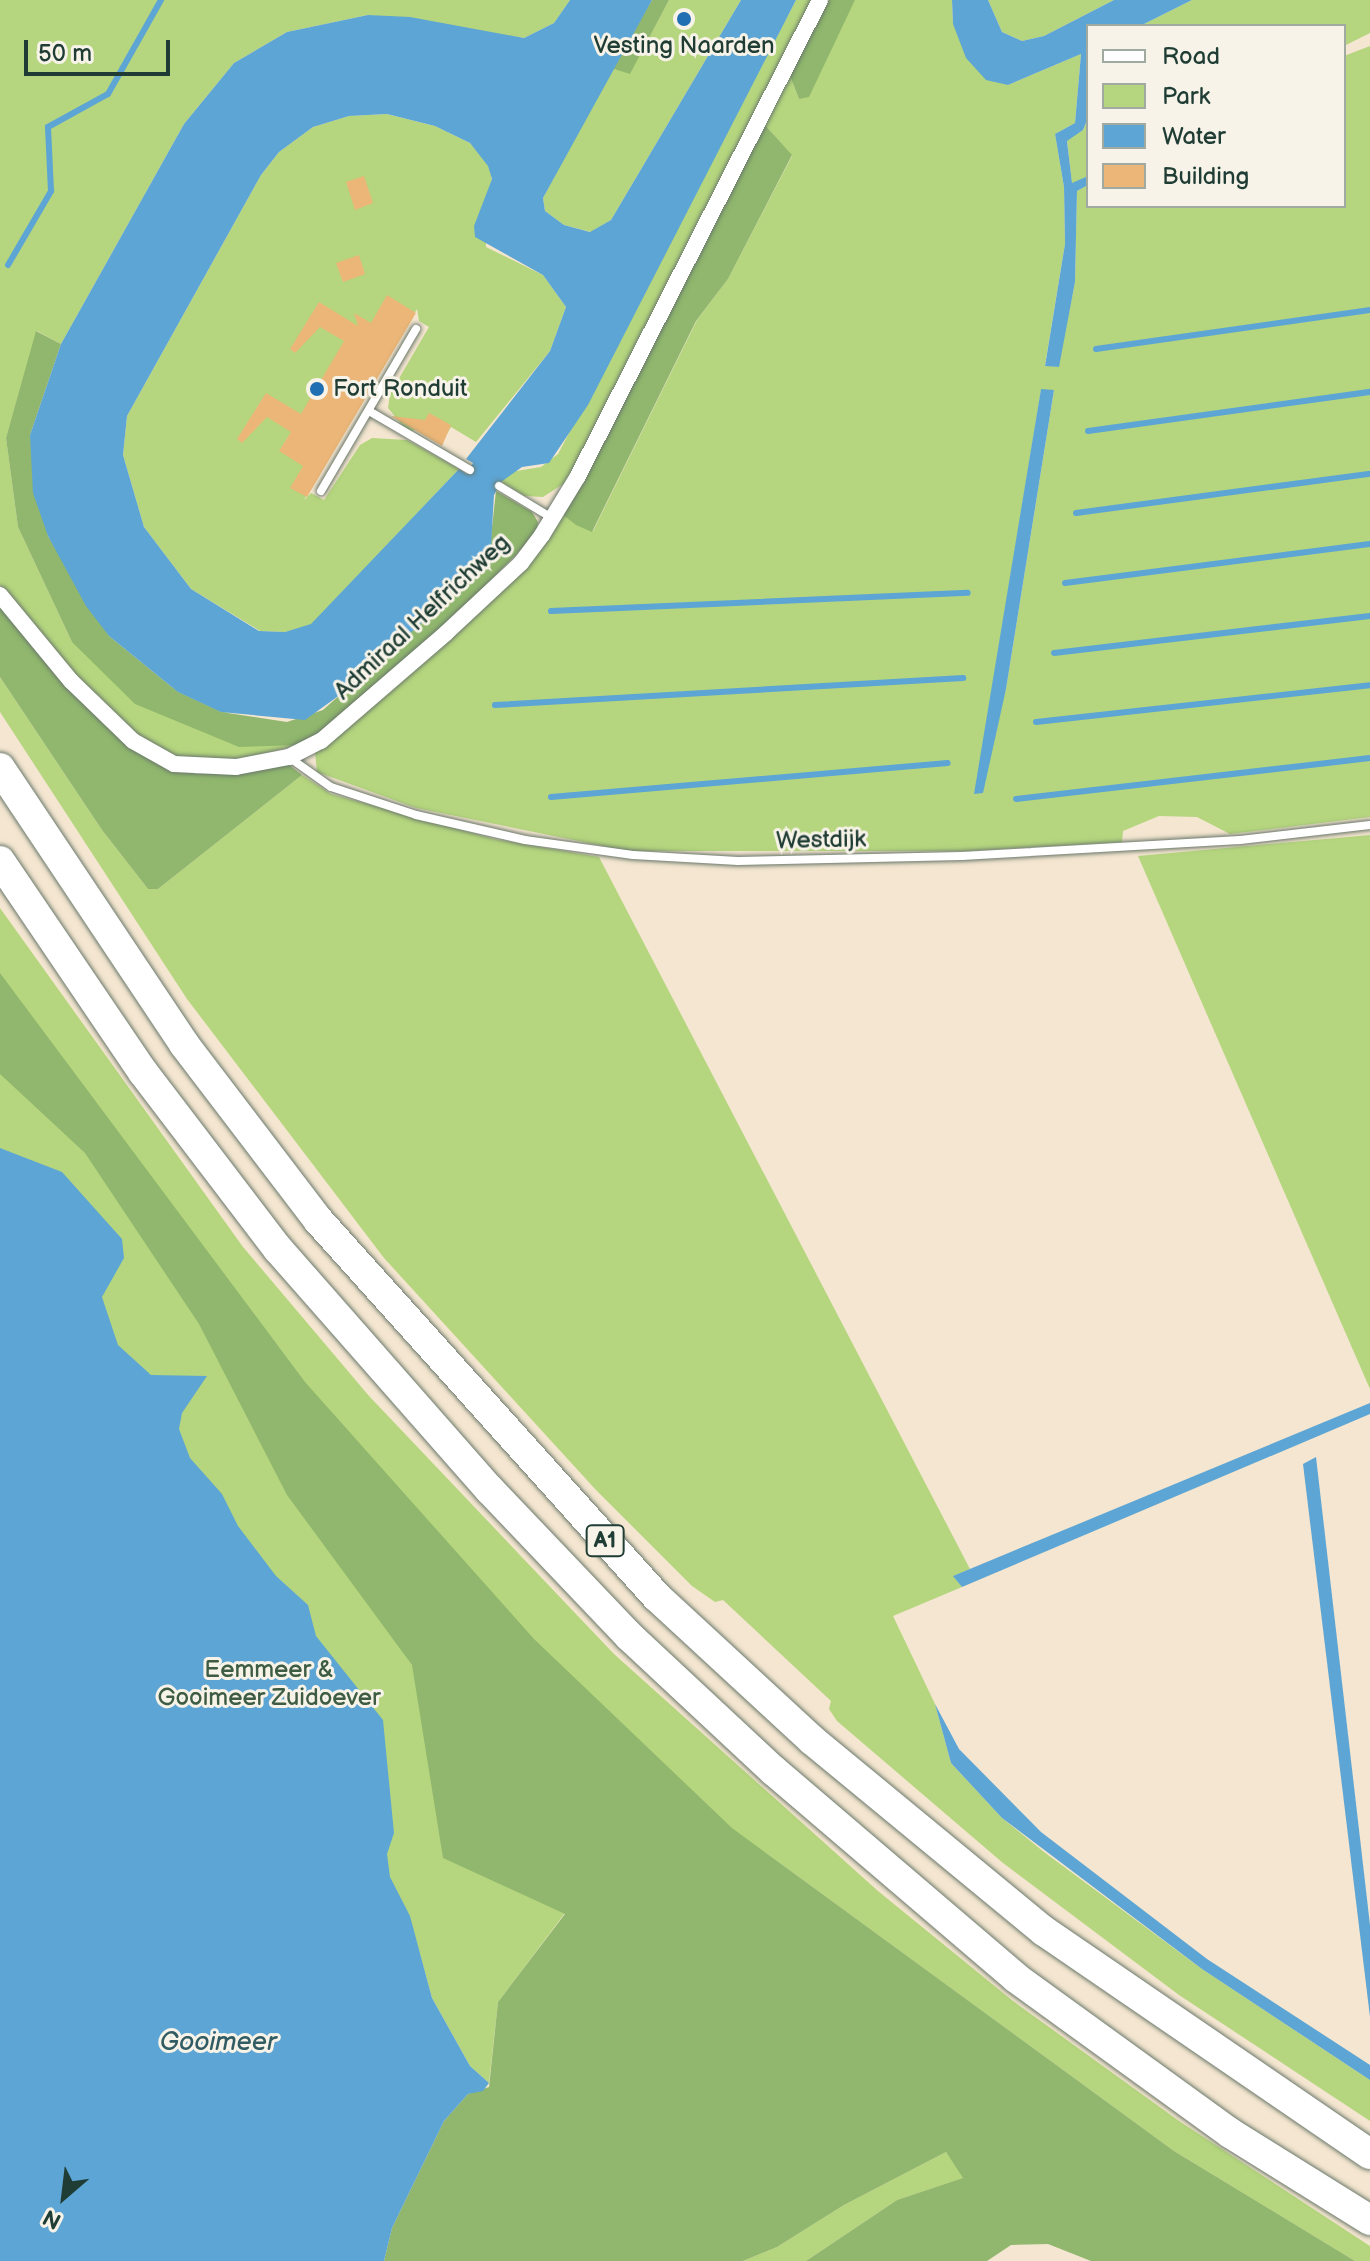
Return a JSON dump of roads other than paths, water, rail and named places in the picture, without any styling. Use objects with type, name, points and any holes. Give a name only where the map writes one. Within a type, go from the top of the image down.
[{"type":"highway","name":"A1","points":[[0,768],[184,1044],[318,1220],[657,1597],[812,1740],[1044,1931],[1370,2154]]},
{"type":"highway","name":"A1","points":[[0,861],[143,1072],[278,1249],[490,1490],[629,1636],[774,1771],[1016,1978],[1230,2133],[1370,2220]]},
{"type":"street","name":"Admiraal Helfrichweg","points":[[0,595],[71,681],[146,748],[174,764],[201,768],[289,757],[321,741],[446,633],[521,563],[552,518],[820,0]]},
{"type":"lane","points":[[321,491],[416,329]]},
{"type":"lane","points":[[369,411],[470,470]]},
{"type":"lane","points":[[499,486],[552,518]]},
{"type":"lane","name":"Westdijk","points":[[289,757],[331,787],[416,815],[525,840],[633,855],[738,861],[962,856],[1240,840],[1370,825]]},
{"type":"water","points":[[570,0],[652,0],[543,198],[545,211],[564,225],[590,232],[611,220],[741,0],[796,0],[588,405],[549,463],[522,467],[501,482],[494,495],[491,546],[442,604],[355,684],[305,720],[221,712],[178,692],[109,636],[86,606],[48,536],[33,493],[30,435],[61,344],[184,124],[234,63],[287,32],[368,15],[410,17],[524,38],[554,23]],"holes":[[[387,114],[435,126],[470,143],[488,166],[492,179],[474,226],[475,237],[543,275],[566,307],[550,351],[466,459],[473,463],[467,474],[459,469],[311,624],[285,632],[259,631],[191,589],[144,527],[123,455],[127,416],[261,175],[279,152],[313,127],[349,116]]]},
{"type":"water","points":[[952,0],[988,0],[1002,32],[1022,41],[1044,36],[1114,0],[1192,0],[1144,24],[1086,24],[1086,123],[1083,130],[1067,141],[1072,183],[1086,177],[1086,186],[1077,191],[1075,282],[1059,367],[1045,366],[1065,244],[1064,187],[1055,134],[1075,123],[1081,54],[1008,85],[986,80],[966,58],[953,24]]},
{"type":"water","points":[[1041,389],[1054,390],[1006,689],[983,793],[974,794]]},
{"type":"water","name":"Gooimeer","points":[[0,1148],[62,1172],[122,1239],[124,1258],[102,1297],[118,1345],[151,1375],[207,1376],[182,1413],[179,1429],[190,1458],[222,1494],[238,1526],[276,1576],[308,1605],[316,1636],[383,1720],[394,1833],[387,1854],[390,1877],[410,1916],[432,1998],[470,2066],[489,2083],[483,2091],[468,2094],[444,2121],[392,2228],[384,2261],[0,2261]]},
{"type":"water","points":[[1370,1403],[1370,1414],[962,1587],[953,1576]]},
{"type":"water","points":[[1316,1457],[1370,1925],[1370,2017],[1303,1464]]},
{"type":"water","points":[[935,1704],[959,1749],[1041,1832],[1207,1959],[1370,2065],[1370,2080],[1202,1969],[1002,1818],[951,1763]]},
{"type":"waterway","points":[[8,265],[51,191],[48,127],[108,94],[161,0]]},
{"type":"waterway","points":[[1096,349],[1370,310]]},
{"type":"waterway","points":[[1088,431],[1370,392]]},
{"type":"waterway","points":[[1076,513],[1370,474]]},
{"type":"waterway","points":[[1065,583],[1370,544]]},
{"type":"waterway","points":[[551,611],[968,593]]},
{"type":"waterway","points":[[1054,653],[1370,616]]},
{"type":"waterway","points":[[495,705],[963,678]]},
{"type":"waterway","points":[[1036,722],[1370,685]]},
{"type":"waterway","points":[[1016,799],[1370,758]]},
{"type":"waterway","points":[[551,797],[948,763]]},
{"type":"place","name":"Vesting Naarden","points":[[684,19]]},
{"type":"place","name":"Fort Ronduit","points":[[317,389]]},
{"type":"park label","name":"Eemmeer & Gooimeer Zuidoever","points":[[269,1684]]}]
